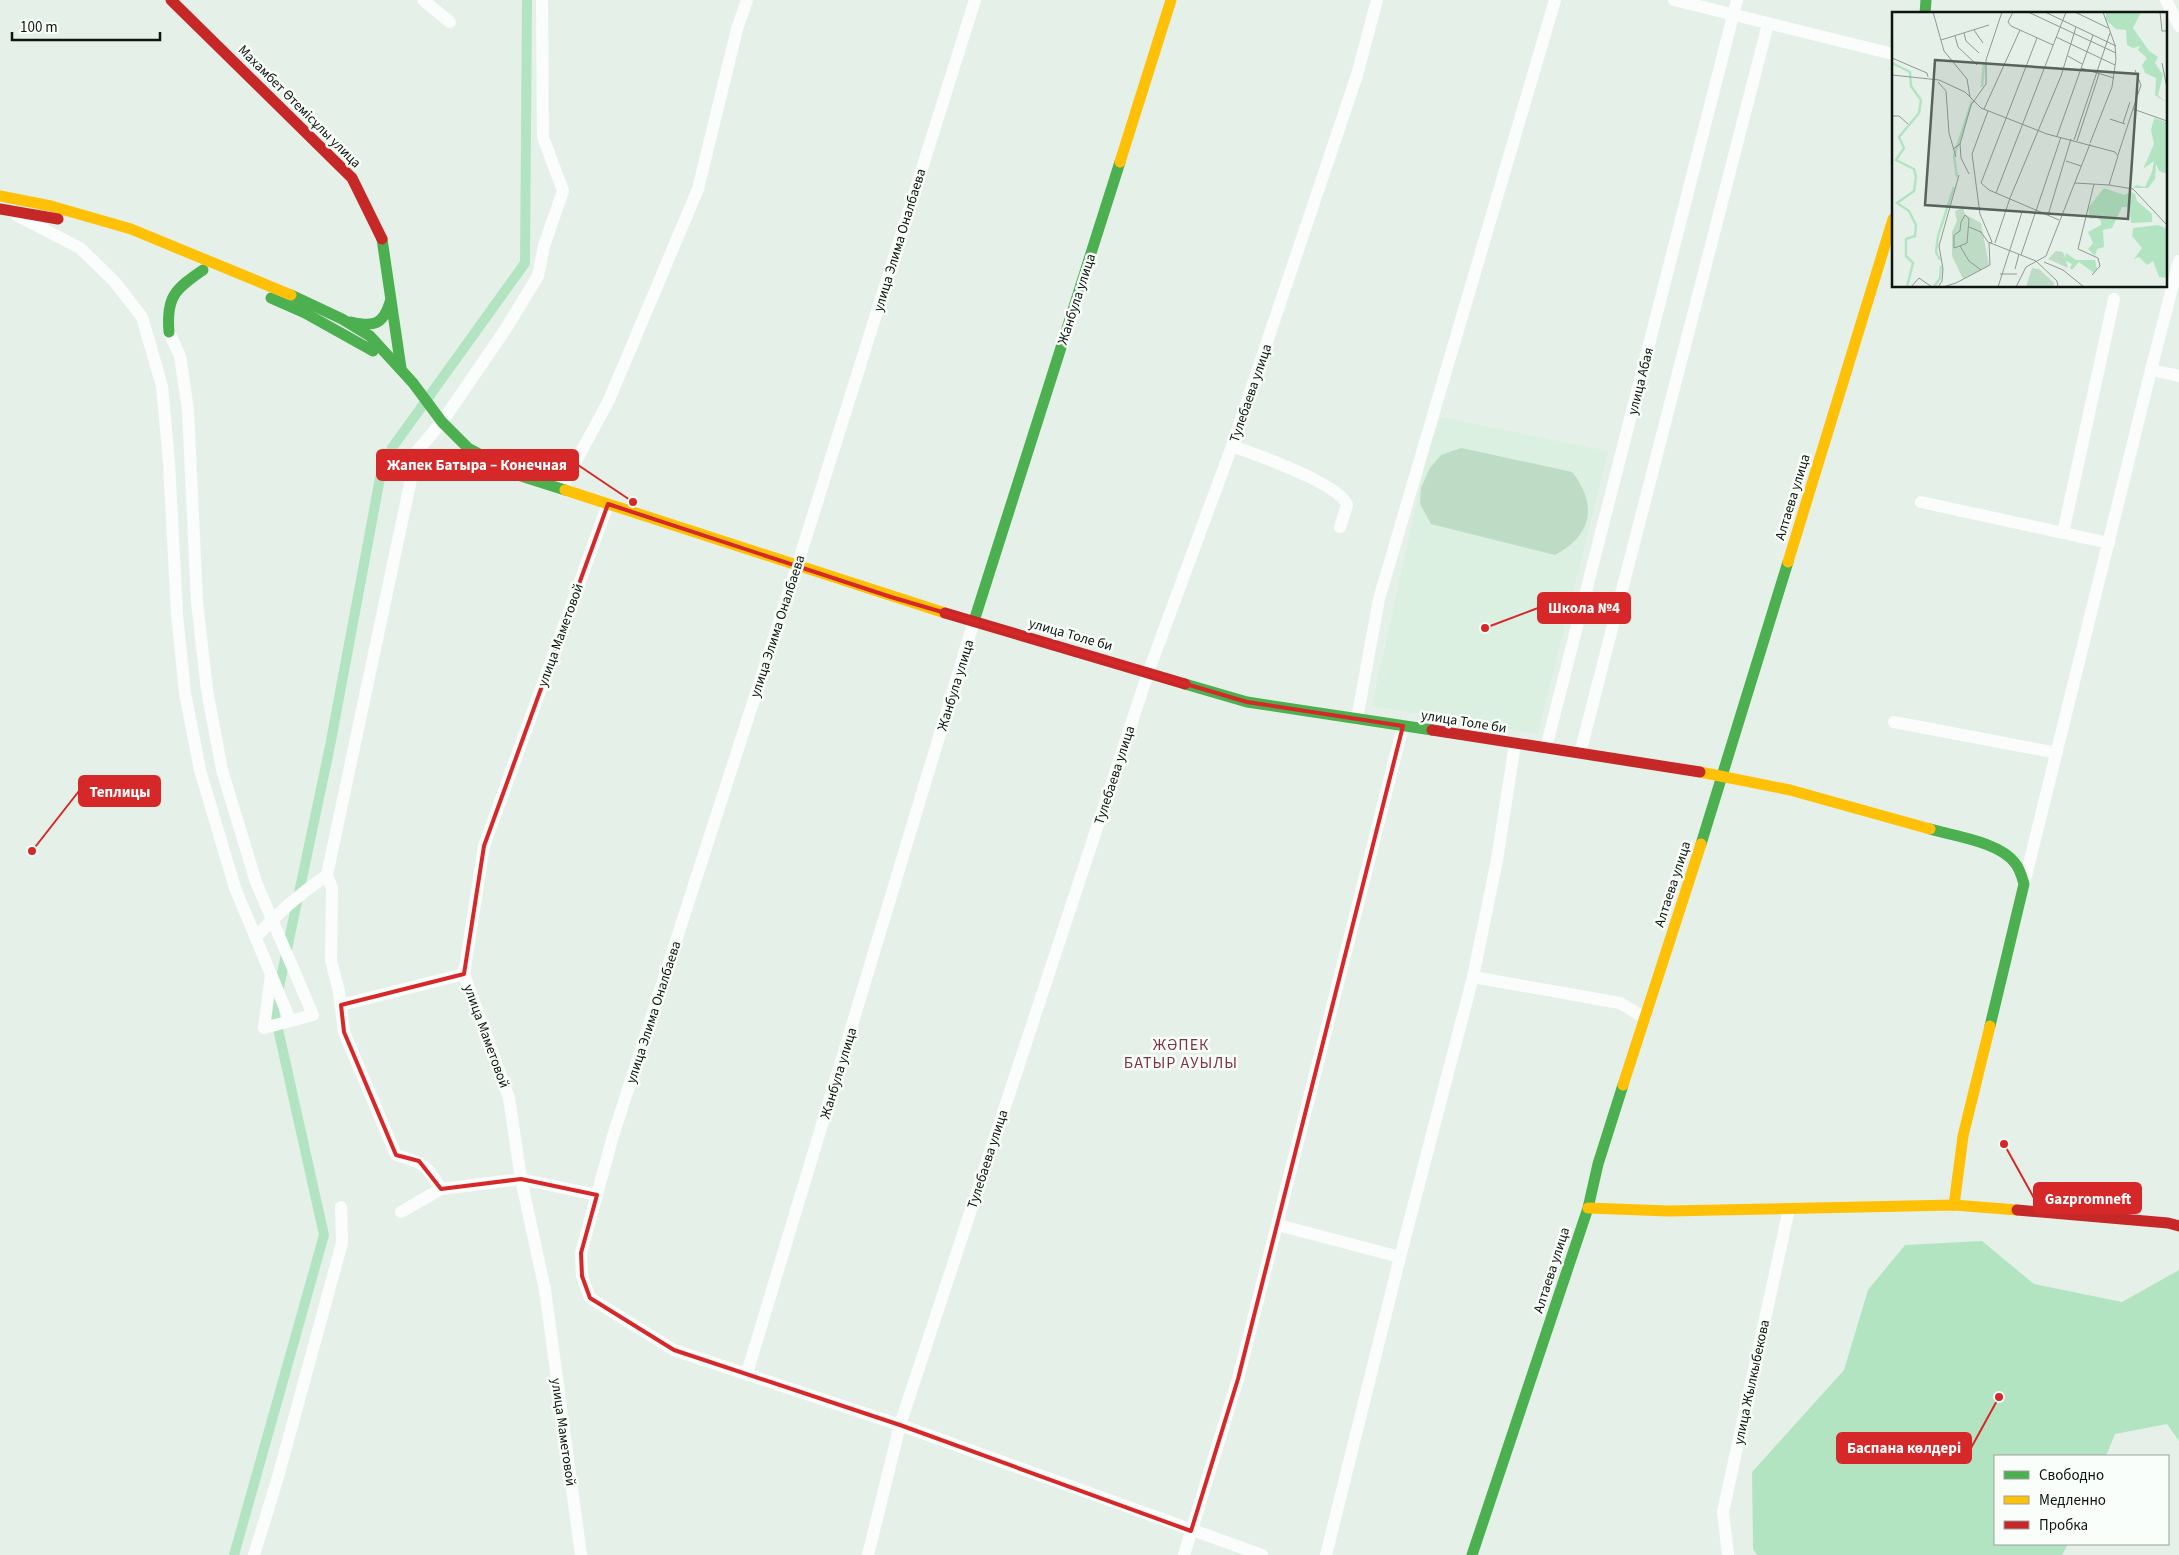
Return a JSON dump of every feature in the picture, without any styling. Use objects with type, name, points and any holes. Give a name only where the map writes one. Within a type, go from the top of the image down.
[{"type":"main road","name":"Махамбет Өтемісұлы улица","points":[[171,0],[352,178],[384,241],[390,302],[401,368]]},
{"type":"main road","name":"Жанбула улица","points":[[974,621],[1171,0]]},
{"type":"main road","points":[[0,196],[51,206],[131,229],[312,304],[342,319],[365,326],[375,325],[384,319],[390,302]]},
{"type":"main road","points":[[2,209],[49,217],[130,238],[305,313],[401,368]]},
{"type":"main road","name":"Алтаева улица","points":[[1472,1555],[1588,1208],[1598,1164],[1723,775],[1892,222]]},
{"type":"main road","points":[[169,332],[166,312],[171,296],[185,282],[203,270]]},
{"type":"main road","name":"улица Толе би","points":[[342,319],[370,336],[401,368],[442,422],[468,448],[521,476],[797,566],[1247,702],[1723,775],[1790,790],[1996,848],[2012,857],[2020,870],[2024,884]]},
{"type":"main road","points":[[1954,1205],[1962,1136],[2024,884]]},
{"type":"main road","points":[[1588,1208],[1669,1211],[1954,1205],[2158,1222],[2179,1226]]},
{"type":"street","points":[[424,0],[450,22]]},
{"type":"street","points":[[441,1189],[432,1175],[418,1161],[396,1155],[344,1032],[341,1005],[331,960],[332,888],[327,875],[417,450],[442,422],[505,330],[538,276],[544,246],[563,191],[543,137],[542,0]]},
{"type":"street","points":[[561,489],[609,400],[698,189],[736,29],[747,0]]},
{"type":"street","name":"улица Элима Оналбаева","points":[[975,0],[797,566],[613,1136],[581,1253],[582,1276],[590,1298],[674,1350],[900,1425],[1262,1555]]},
{"type":"street","name":"Тулебаева улица","points":[[868,1555],[900,1425],[1148,673],[1232,446],[1357,75],[1377,0]]},
{"type":"street","points":[[1357,718],[1379,598],[1555,0]]},
{"type":"street","points":[[1674,0],[1892,54]]},
{"type":"street","name":"улица Абая","points":[[1546,748],[1737,0]]},
{"type":"street","points":[[2166,0],[2179,26]]},
{"type":"street","points":[[1580,753],[1768,24]]},
{"type":"street","points":[[2,209],[80,248],[114,281],[142,316],[162,386],[169,462],[177,614],[185,693],[200,770],[235,888],[290,1020]]},
{"type":"street","points":[[2024,884],[2179,261]]},
{"type":"street","points":[[2062,533],[2114,299]]},
{"type":"street","points":[[169,332],[180,356],[188,410],[197,602],[206,690],[222,770],[256,882],[313,1016],[290,1020],[264,1028],[271,974]]},
{"type":"street","points":[[2151,370],[2179,376]]},
{"type":"street","points":[[1232,446],[1284,465],[1311,478],[1341,497],[1347,506],[1340,527]]},
{"type":"street","points":[[1921,502],[2108,543]]},
{"type":"street","name":"улица Маметовой","points":[[581,1555],[545,1290],[521,1179],[509,1098],[464,974],[484,846],[608,504]]},
{"type":"street","name":"Жанбула улица","points":[[748,1373],[974,621]]},
{"type":"street","points":[[1894,722],[2057,754]]},
{"type":"street","points":[[1184,1555],[1238,1379],[1278,1226],[1402,726]]},
{"type":"street","points":[[1326,1555],[1400,1257],[1473,977],[1497,860],[1515,744]]},
{"type":"street","points":[[223,847],[244,840]]},
{"type":"street","points":[[256,937],[307,889],[327,875]]},
{"type":"street","points":[[341,1005],[464,974]]},
{"type":"street","points":[[1473,977],[1620,1003],[1645,1018]]},
{"type":"street","points":[[401,1212],[441,1189],[521,1179],[597,1195]]},
{"type":"street","points":[[254,1555],[278,1477],[342,1243],[341,1207]]},
{"type":"street","name":"улица Жылкыбекова","points":[[1728,1555],[1723,1512],[1789,1209]]},
{"type":"street","points":[[1278,1226],[1400,1257]]},
{"type":"highlighted area","points":[[608,504],[891,597],[1247,702],[1403,726],[1238,1379],[1191,1531],[900,1425],[674,1350],[590,1298],[582,1276],[581,1253],[597,1195],[521,1179],[441,1189],[419,1161],[396,1155],[344,1032],[341,1005],[464,974],[484,846]]},
{"type":"shaded area","points":[[1441,417],[1608,451],[1538,734],[1372,706],[1428,451]]},
{"type":"shaded area","points":[[1461,448],[1572,472],[1586,496],[1588,507],[1587,518],[1577,539],[1555,555],[1431,524],[1420,504],[1421,488],[1430,468],[1441,455]]},
{"type":"shaded area","points":[[1982,1241],[2034,1284],[2122,1302],[2179,1270],[2179,1441],[2167,1424],[2115,1434],[2106,1455],[1994,1455],[1994,1545],[2067,1545],[2062,1555],[1757,1555],[1753,1549],[1752,1472],[1844,1370],[1868,1290],[1905,1245]]},
{"type":"waterway","points":[[234,1555],[324,1235],[274,1011],[330,746],[380,478],[392,448],[525,263],[527,0]]},
{"type":"traffic: fast","points":[[1925,12],[1926,0]]},
{"type":"traffic: fast","points":[[974,621],[1120,162]]},
{"type":"traffic: fast","points":[[382,239],[401,368]]},
{"type":"traffic: fast","points":[[169,332],[169,310],[174,295],[185,283],[203,270]]},
{"type":"traffic: fast","points":[[291,295],[342,319],[370,336],[413,383],[442,422],[468,448],[521,476],[565,490]]},
{"type":"traffic: fast","points":[[271,298],[305,313],[373,351]]},
{"type":"traffic: fast","points":[[351,322],[372,324],[381,320],[390,302]]},
{"type":"traffic: fast","points":[[1701,844],[1788,562]]},
{"type":"traffic: fast","points":[[1185,684],[1247,702],[1432,730]]},
{"type":"traffic: fast","points":[[1930,829],[1976,841],[1999,850],[2008,856],[2020,870],[2024,884],[1990,1026]]},
{"type":"traffic: fast","points":[[1472,1555],[1588,1208],[1598,1164],[1623,1085]]},
{"type":"traffic: slow","points":[[1120,162],[1171,0]]},
{"type":"traffic: slow","points":[[0,196],[51,206],[131,229],[291,295]]},
{"type":"traffic: slow","points":[[1788,562],[1892,222]]},
{"type":"traffic: slow","points":[[565,490],[945,613]]},
{"type":"traffic: slow","points":[[1700,772],[1790,790],[1930,829]]},
{"type":"traffic: slow","points":[[1623,1085],[1701,844]]},
{"type":"traffic: slow","points":[[1954,1205],[1963,1136],[1990,1026]]},
{"type":"traffic: slow","points":[[1588,1208],[1669,1211],[1954,1205],[2017,1210]]},
{"type":"traffic: jam","points":[[171,0],[352,178],[382,239]]},
{"type":"traffic: jam","points":[[0,209],[58,219]]},
{"type":"traffic: jam","points":[[945,613],[1185,684]]},
{"type":"traffic: jam","points":[[1432,730],[1700,772]]},
{"type":"traffic: jam","points":[[2017,1210],[2168,1223],[2179,1226]]},
{"type":"place","name":"Жапек Батыра – Конечная","points":[[633,502]]},
{"type":"place","name":"Школа №4","points":[[1485,628]]},
{"type":"place","name":"Теплицы","points":[[32,851]]},
{"type":"place","name":"Gazpromneft","points":[[2004,1144]]},
{"type":"place","name":"Баспана көлдері","points":[[1999,1397]]},
{"type":"district","name":"ЖӘПЕК БАТЫР АУЫЛЫ","points":[[1181,1053]]}]
